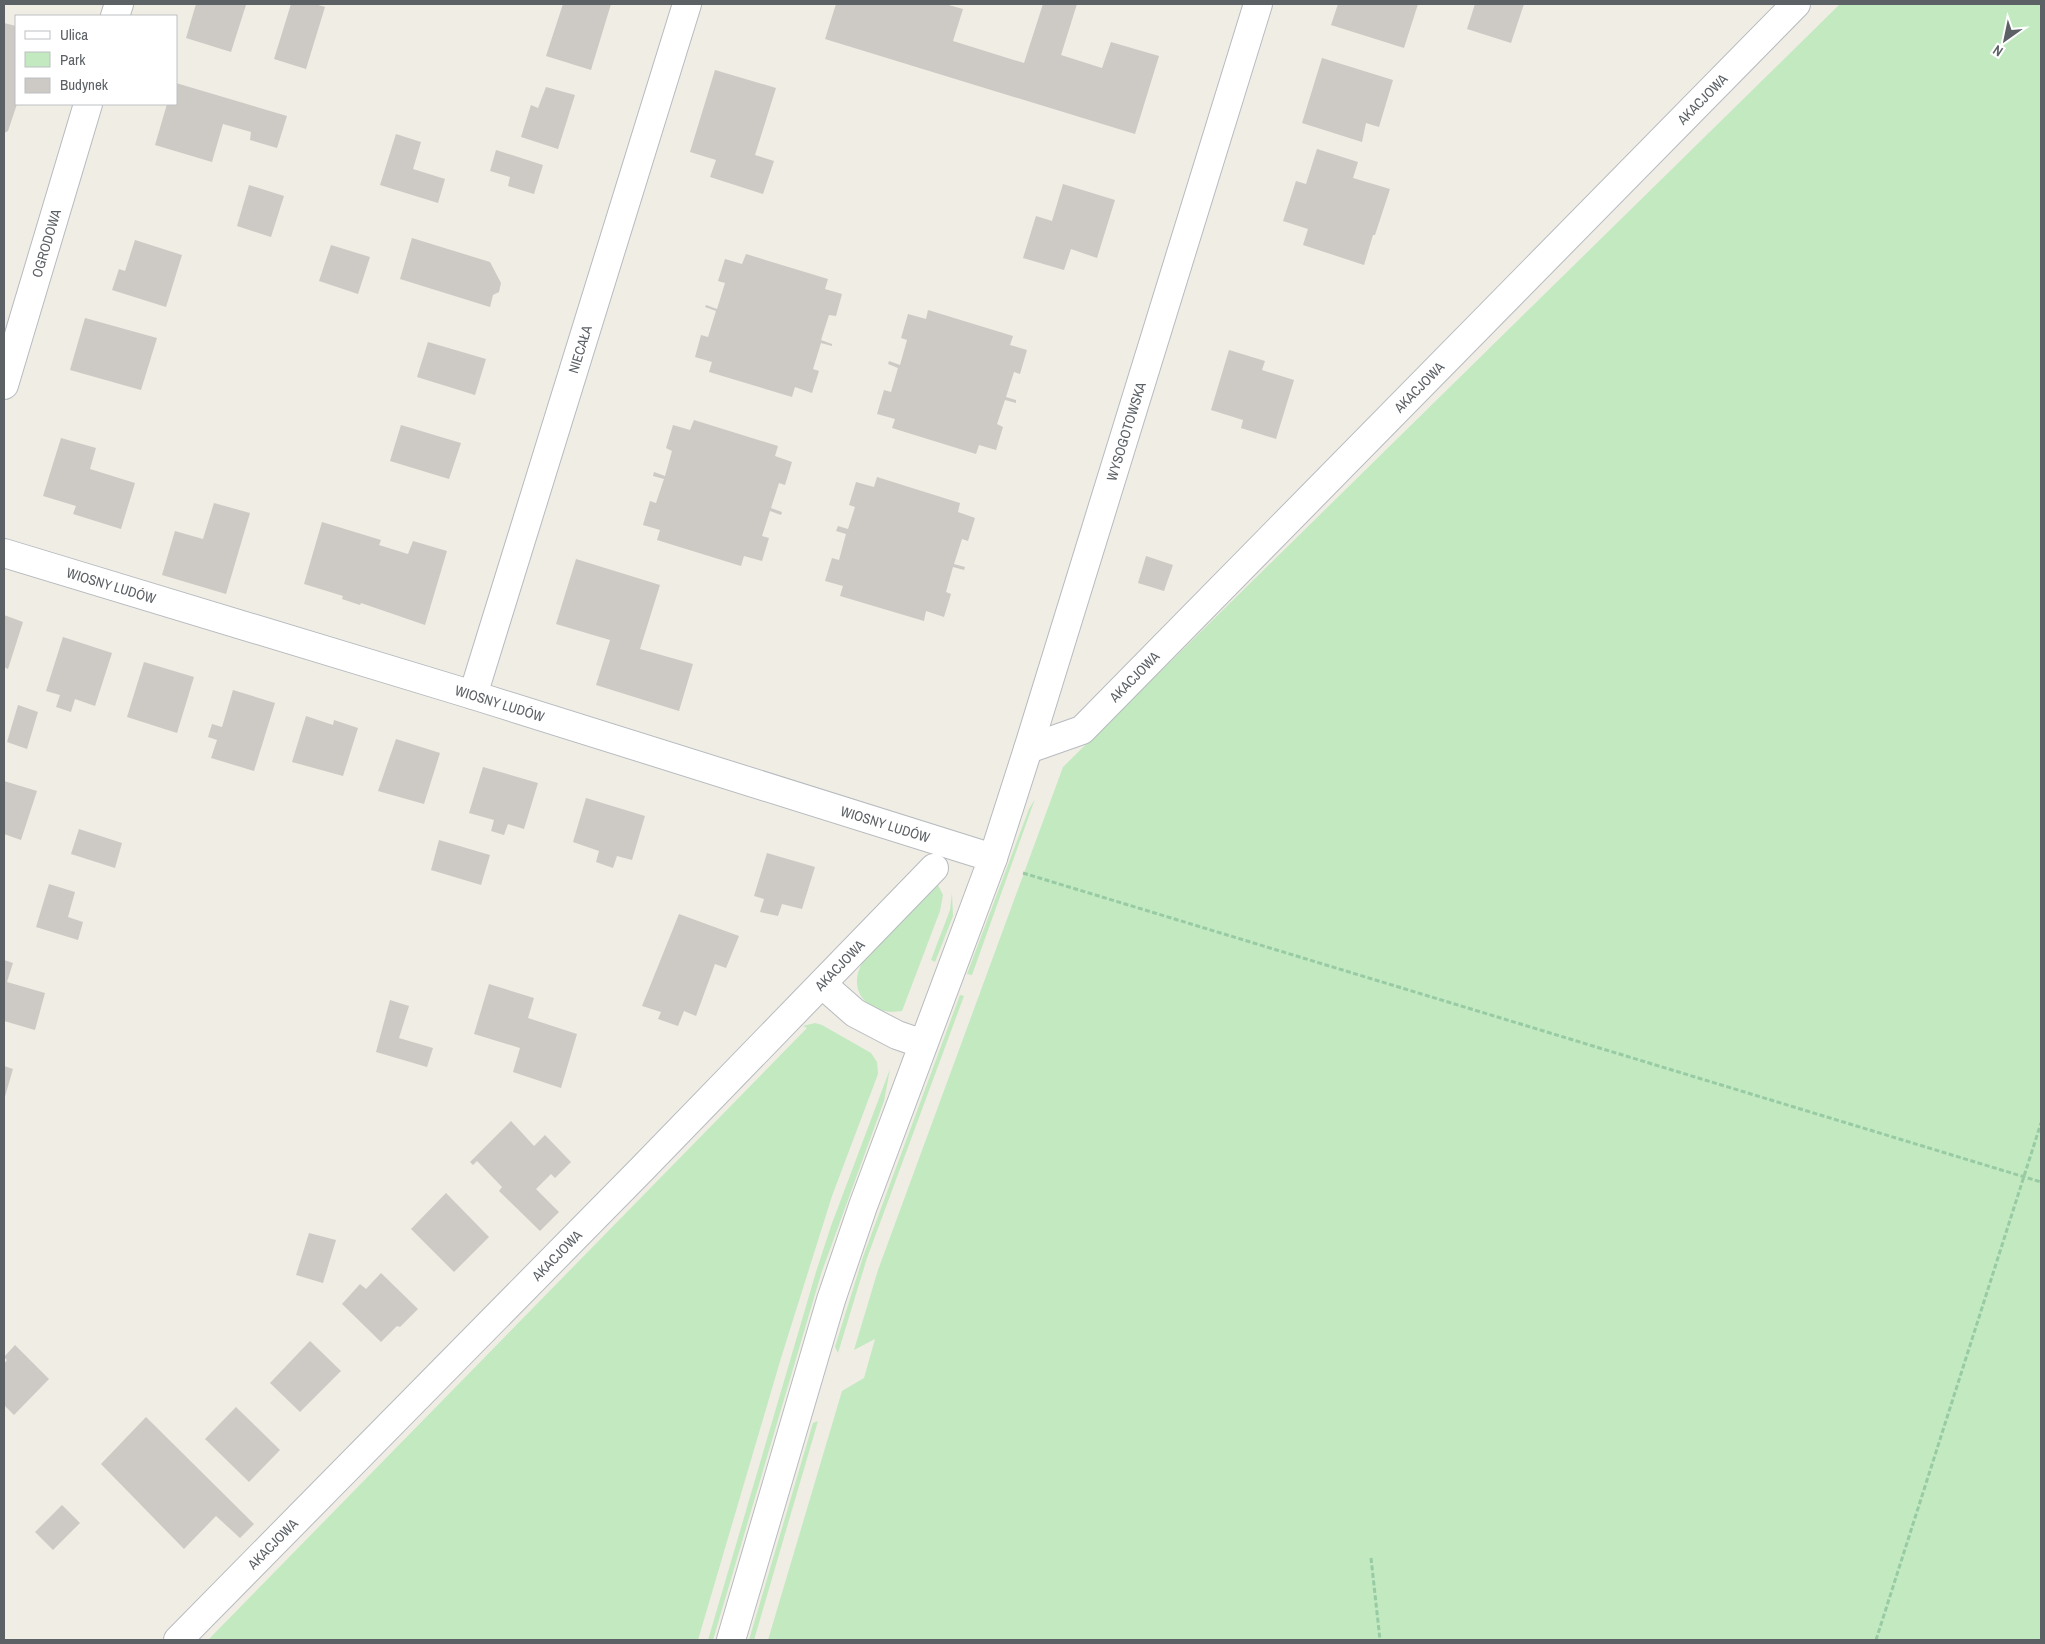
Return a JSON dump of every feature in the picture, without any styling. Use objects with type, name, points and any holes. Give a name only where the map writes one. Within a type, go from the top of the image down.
[{"type":"street","name":"NIECAŁA","points":[[473,695],[687,4]]},
{"type":"street","name":"WYSOGOTOWSKA","points":[[731,1640],[831,1300],[863,1206],[993,858],[1258,4]]},
{"type":"street","name":"AKACJOWA","points":[[1028,749],[1082,730],[1796,4]]},
{"type":"street","name":"OGRODOWA","points":[[4,385],[88,105]]},
{"type":"street","name":"WIOSNY LUDÓW","points":[[4,553],[473,695],[993,858]]},
{"type":"street","name":"AKACJOWA","points":[[178,1640],[934,868]]},
{"type":"street","points":[[822,984],[855,1013],[897,1035],[923,1044]]},
{"type":"path","points":[[1024,874],[2041,1182]]},
{"type":"path","points":[[1876,1640],[2041,1123]]},
{"type":"path","points":[[1371,1558],[1380,1640]]},
{"type":"green space","points":[[1840,4],[2041,4],[2041,1640],[768,1640],[842,1391],[864,1378],[875,1339],[854,1350],[878,1270],[1063,767]]},
{"type":"green space","points":[[1035,799],[972,975],[967,974],[1029,809]]},
{"type":"green space","points":[[938,885],[943,895],[940,911],[902,1011],[889,1012],[869,1005],[862,998],[858,989],[857,979],[866,957]]},
{"type":"green space","points":[[952,893],[953,916],[935,962],[931,960],[950,910]]},
{"type":"green space","points":[[960,995],[964,996],[867,1258],[838,1353],[835,1347],[863,1257]]},
{"type":"green space","points":[[815,1023],[822,1025],[871,1053],[877,1062],[878,1074],[832,1196],[781,1358],[698,1640],[208,1640],[807,1028],[803,1026]]},
{"type":"green space","points":[[890,1069],[884,1101],[821,1274],[713,1640],[708,1640],[816,1272],[831,1226]]},
{"type":"green space","points":[[818,1421],[754,1640],[749,1640],[813,1423]]},
{"type":"building","points":[[196,4],[246,5],[231,52],[186,38]]},
{"type":"building","points":[[291,4],[315,4],[325,7],[306,69],[274,59]]},
{"type":"building","points":[[563,4],[611,4],[591,70],[546,56]]},
{"type":"building","points":[[836,4],[945,4],[963,9],[953,41],[1024,63],[1043,4],[1077,4],[1061,55],[1102,68],[1111,42],[1159,56],[1135,134],[825,39]]},
{"type":"building","points":[[1338,4],[1418,4],[1404,48],[1331,25]]},
{"type":"building","points":[[1475,4],[1524,4],[1511,43],[1467,29]]},
{"type":"building","points":[[4,23],[15,26],[15,105],[17,105],[8,131],[4,133]]},
{"type":"building","points":[[1322,58],[1393,80],[1379,127],[1366,123],[1362,142],[1302,123]]},
{"type":"building","points":[[715,70],[776,88],[755,155],[774,161],[763,194],[710,177],[716,160],[690,152]]},
{"type":"building","points":[[178,84],[287,116],[277,148],[250,140],[251,132],[223,124],[212,162],[155,145],[167,105],[178,105]]},
{"type":"building","points":[[546,87],[575,95],[558,149],[521,137],[531,105],[538,108]]},
{"type":"building","points":[[396,134],[421,142],[413,169],[445,179],[438,203],[380,185]]},
{"type":"building","points":[[1317,149],[1358,162],[1353,178],[1390,189],[1364,265],[1303,245],[1308,229],[1283,221],[1296,181],[1306,184]]},
{"type":"building","points":[[496,150],[543,165],[534,194],[508,186],[510,177],[490,171]]},
{"type":"building","points":[[1063,184],[1115,200],[1097,258],[1071,249],[1064,270],[1023,258],[1036,216],[1052,221]]},
{"type":"building","points":[[249,185],[284,196],[271,237],[237,226]]},
{"type":"building","points":[[412,238],[490,262],[501,283],[499,292],[493,295],[490,307],[400,279]]},
{"type":"building","points":[[135,240],[182,255],[166,307],[112,290],[119,269],[125,271]]},
{"type":"building","points":[[331,245],[370,257],[358,294],[319,281]]},
{"type":"building","points":[[746,254],[828,279],[825,289],[842,294],[836,316],[829,315],[821,340],[832,344],[832,346],[821,343],[813,369],[819,371],[812,393],[795,387],[792,397],[709,372],[712,362],[695,357],[701,335],[708,337],[716,311],[705,307],[706,305],[717,309],[725,283],[718,281],[725,259],[742,264]]},
{"type":"building","points":[[928,310],[1013,336],[1010,345],[1027,350],[1020,374],[1014,372],[1006,397],[1016,400],[1016,403],[1005,400],[997,424],[1003,427],[996,450],[979,445],[976,454],[892,428],[895,419],[877,414],[884,390],[891,392],[898,368],[888,364],[889,361],[900,365],[907,340],[901,338],[908,314],[926,319]]},
{"type":"building","points":[[85,318],[157,338],[141,390],[70,370]]},
{"type":"building","points":[[428,342],[486,359],[475,395],[417,377]]},
{"type":"building","points":[[1229,350],[1265,361],[1262,370],[1294,380],[1276,439],[1241,428],[1243,420],[1211,410]]},
{"type":"building","points":[[694,420],[778,446],[775,456],[792,462],[785,485],[779,483],[771,508],[782,512],[781,515],[770,511],[762,536],[769,538],[762,561],[744,556],[741,566],[657,540],[660,530],[643,525],[650,501],[656,503],[664,479],[653,476],[654,472],[665,476],[672,451],[666,448],[673,425],[690,430]]},
{"type":"building","points":[[401,425],[461,443],[449,479],[390,461]]},
{"type":"building","points":[[61,438],[96,448],[90,469],[135,483],[121,529],[73,514],[76,506],[43,496]]},
{"type":"building","points":[[877,477],[960,503],[958,512],[975,518],[968,541],[962,539],[954,564],[965,567],[964,570],[953,567],[946,592],[951,594],[944,617],[926,611],[924,621],[840,596],[843,586],[825,581],[832,558],[839,560],[846,534],[836,531],[838,526],[848,529],[855,507],[849,505],[856,482],[874,487]]},
{"type":"building","points":[[214,503],[250,513],[226,594],[162,575],[175,531],[203,539]]},
{"type":"building","points":[[322,522],[381,540],[379,545],[408,554],[413,541],[447,551],[425,625],[361,603],[360,605],[342,599],[343,596],[304,584]]},
{"type":"building","points":[[1146,556],[1173,565],[1164,591],[1138,583]]},
{"type":"building","points":[[576,559],[660,585],[640,649],[693,664],[679,711],[596,685],[610,640],[556,624]]},
{"type":"building","points":[[4,615],[23,622],[8,669],[4,667]]},
{"type":"building","points":[[63,637],[112,653],[95,706],[75,699],[71,712],[56,707],[60,695],[46,691]]},
{"type":"building","points":[[144,662],[194,677],[177,733],[127,717]]},
{"type":"building","points":[[233,690],[275,703],[254,771],[211,758],[217,740],[208,737],[212,724],[222,727]]},
{"type":"building","points":[[18,705],[38,712],[27,749],[7,742]]},
{"type":"building","points":[[306,716],[333,725],[334,720],[358,728],[343,776],[292,762]]},
{"type":"building","points":[[396,739],[440,753],[424,804],[378,791]]},
{"type":"building","points":[[483,767],[538,783],[524,829],[508,824],[504,835],[491,831],[494,820],[469,813]]},
{"type":"building","points":[[4,781],[37,791],[21,840],[4,834]]},
{"type":"building","points":[[586,798],[645,816],[632,860],[617,856],[613,868],[596,862],[599,851],[573,842]]},
{"type":"building","points":[[79,829],[122,843],[115,868],[71,854]]},
{"type":"building","points":[[439,840],[490,855],[481,885],[431,870]]},
{"type":"building","points":[[767,853],[815,867],[802,909],[782,904],[778,916],[760,912],[764,899],[754,896]]},
{"type":"building","points":[[49,884],[75,892],[68,917],[83,922],[78,940],[36,927]]},
{"type":"building","points":[[679,914],[739,936],[726,968],[715,964],[696,1016],[684,1011],[678,1026],[658,1019],[661,1012],[642,1006]]},
{"type":"building","points":[[4,960],[13,963],[7,982],[45,993],[35,1030],[4,1021]]},
{"type":"building","points":[[489,984],[534,998],[528,1018],[577,1034],[561,1088],[513,1072],[520,1048],[474,1034]]},
{"type":"building","points":[[390,1000],[409,1006],[399,1038],[433,1048],[427,1067],[376,1052]]},
{"type":"building","points":[[4,1066],[13,1069],[4,1100]]},
{"type":"building","points":[[511,1121],[534,1146],[545,1135],[571,1162],[555,1178],[551,1174],[536,1189],[559,1212],[540,1231],[499,1191],[502,1187],[477,1161],[473,1165],[470,1162]]},
{"type":"building","points":[[446,1193],[489,1237],[454,1272],[411,1229]]},
{"type":"building","points":[[309,1233],[336,1240],[323,1283],[296,1275]]},
{"type":"building","points":[[381,1273],[418,1309],[381,1342],[342,1304],[360,1284],[366,1289]]},
{"type":"building","points":[[310,1341],[341,1371],[300,1412],[270,1383]]},
{"type":"building","points":[[15,1345],[49,1379],[14,1415],[4,1405],[4,1364],[7,1360],[4,1357]]},
{"type":"building","points":[[236,1407],[280,1450],[249,1482],[205,1439]]},
{"type":"building","points":[[146,1417],[254,1524],[240,1538],[216,1516],[184,1549],[101,1464]]},
{"type":"building","points":[[62,1505],[80,1523],[53,1550],[35,1532]]}]
